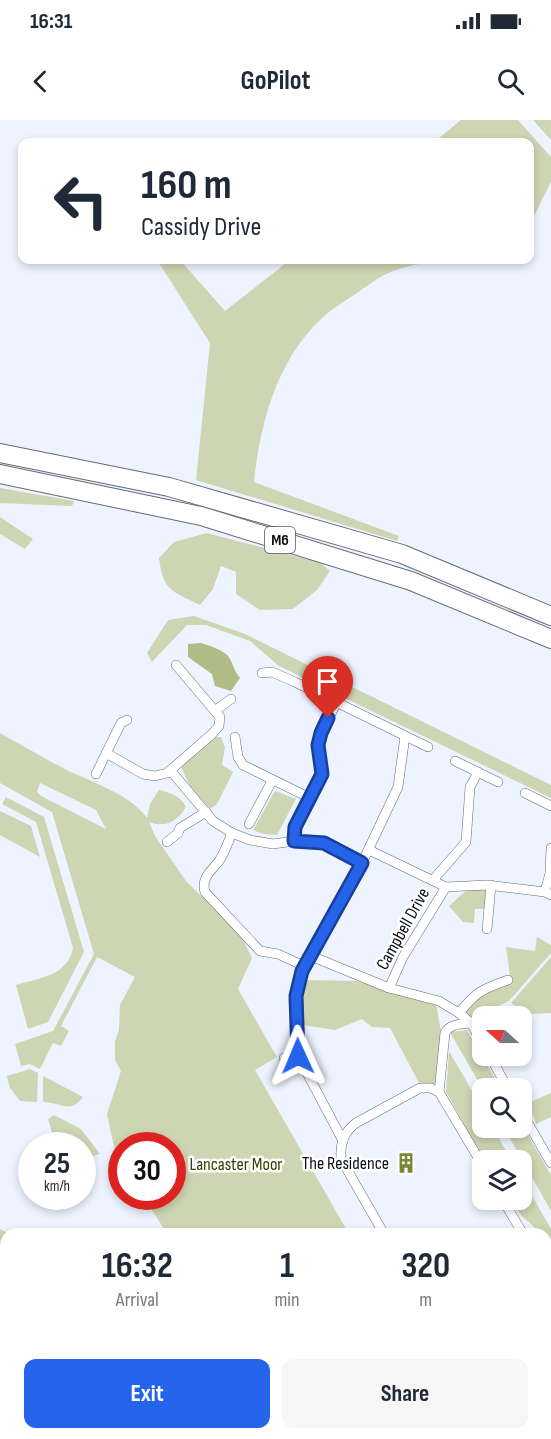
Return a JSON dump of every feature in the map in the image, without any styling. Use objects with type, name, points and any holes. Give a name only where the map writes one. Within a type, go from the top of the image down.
[{"type":"highway","name":"M6","points":[[0,453],[170,487],[402,554],[551,616]]},
{"type":"highway","name":"M6","points":[[0,474],[201,516],[411,581],[551,639]]},
{"type":"street","points":[[106,753],[143,774],[154,777],[171,771],[219,726],[220,717],[216,710],[176,665]]},
{"type":"street","points":[[262,674],[272,672],[428,747]]},
{"type":"street","points":[[216,710],[231,699]]},
{"type":"street","points":[[294,841],[295,827],[322,774],[318,745],[321,733],[337,702]]},
{"type":"street","points":[[96,774],[121,723],[126,720]]},
{"type":"street","points":[[343,1141],[298,1056],[296,996],[304,966],[369,850],[398,787],[405,736]]},
{"type":"street","points":[[235,737],[240,763],[310,798]]},
{"type":"street","points":[[455,761],[498,782]]},
{"type":"street","points":[[171,771],[213,821],[232,833],[250,840],[273,844],[294,841],[324,843],[362,863]]},
{"type":"street","points":[[433,880],[466,842],[470,787],[478,772]]},
{"type":"street","points":[[249,824],[272,781]]},
{"type":"street","points":[[525,793],[551,806]]},
{"type":"street","points":[[166,842],[180,828],[206,812]]},
{"type":"street","points":[[232,833],[219,861],[206,877],[203,885],[205,892],[261,951],[278,954],[304,966]]},
{"type":"street","points":[[369,850],[446,887],[491,885],[548,894],[551,848]]},
{"type":"street","points":[[430,911],[459,885]]},
{"type":"street","points":[[487,929],[491,885]]},
{"type":"street","name":"Campbell Drive","points":[[389,988],[403,957],[446,887]]},
{"type":"street","name":"Campbell Drive","points":[[311,956],[389,988],[439,1001],[471,1023]]},
{"type":"street","points":[[459,1013],[483,988],[508,980]]},
{"type":"street","points":[[439,1092],[447,1028],[471,1023]]},
{"type":"street","points":[[284,1058],[298,1056]]},
{"type":"street","points":[[381,1228],[341,1159],[347,1130],[420,1088],[431,1088],[439,1092],[473,1150]]},
{"type":"street","points":[[532,1130],[551,1163]]},
{"type":"street","points":[[509,1210],[519,1228]]},
{"type":"green space","points":[[461,120],[518,120],[551,157],[551,182],[534,216],[534,138],[439,138]]},
{"type":"green space","points":[[533,120],[551,120],[551,140]]},
{"type":"green space","points":[[160,264],[184,264],[225,311],[285,264],[420,264],[397,270],[375,280],[329,312],[305,337],[292,355],[273,395],[261,439],[254,482],[399,536],[397,541],[196,480],[210,343]]},
{"type":"green space","points":[[0,488],[74,501],[72,506],[0,503]]},
{"type":"green space","points":[[0,517],[33,539],[25,549],[0,534]]},
{"type":"green space","points":[[207,533],[321,563],[330,571],[317,590],[293,609],[260,610],[236,594],[236,572],[221,566],[213,589],[200,605],[170,589],[163,577],[159,558],[174,542]]},
{"type":"green space","points":[[194,616],[245,634],[551,785],[551,798],[279,666],[250,641],[206,625],[187,625],[152,662],[147,653],[168,620]]},
{"type":"green space","name":"Lancaster Moor","points":[[0,733],[61,767],[130,801],[147,818],[150,804],[159,790],[174,795],[184,803],[186,807],[175,820],[165,824],[149,822],[155,836],[186,881],[241,935],[252,958],[238,989],[277,1057],[255,1070],[346,1228],[163,1228],[152,1210],[186,1210],[186,1132],[111,1132],[107,1114],[121,1071],[115,1060],[120,1005],[135,977],[97,957],[61,1026],[69,1031],[61,1046],[53,1043],[40,1069],[30,1064],[21,1066],[15,1044],[53,1031],[94,954],[52,812],[0,783]],"holes":[[[40,783],[96,810],[106,829],[37,792]]]},
{"type":"green space","points":[[208,737],[221,737],[225,747],[222,765],[233,772],[217,804],[210,809],[191,788],[181,767]]},
{"type":"green space","points":[[275,791],[296,799],[277,835],[263,834],[253,830]]},
{"type":"green space","points":[[6,797],[44,817],[84,952],[48,1022],[28,1029],[16,985],[43,978],[59,970],[65,965],[73,948],[36,822],[2,804]]},
{"type":"green space","points":[[0,811],[31,826],[40,857],[0,835]]},
{"type":"green space","points":[[469,888],[487,890],[484,909],[475,909],[474,923],[463,922],[449,906]]},
{"type":"green space","points":[[537,937],[551,945],[551,953],[509,1001],[497,1006],[472,1006],[472,1017],[464,1013],[481,996],[511,984],[506,947],[535,951]]},
{"type":"green space","points":[[551,957],[551,1013],[532,1014],[532,1006],[516,1006],[511,1003]]},
{"type":"green space","points":[[304,980],[357,981],[436,1003],[441,1032],[436,1085],[419,1083],[390,1028],[372,1027],[362,1019],[335,1030],[303,1025],[301,991]]},
{"type":"green space","points":[[467,1030],[472,1039],[472,1066],[488,1066],[495,1078],[476,1078],[450,1032]]},
{"type":"green space","points":[[449,1051],[472,1091],[472,1138],[446,1092]]},
{"type":"green space","points":[[30,1069],[38,1073],[37,1102],[20,1101],[10,1088],[7,1076]]},
{"type":"green space","points":[[43,1076],[83,1097],[74,1105],[69,1106],[43,1102]]},
{"type":"green space","points":[[551,1093],[551,1117],[536,1124],[532,1114],[532,1101]]},
{"type":"green space","points":[[54,1115],[83,1132],[52,1132],[48,1119]]},
{"type":"green space","points":[[472,1138],[499,1138],[506,1150],[479,1150]]},
{"type":"green space","points":[[510,1138],[530,1138],[551,1175],[551,1211],[532,1177],[532,1150],[516,1150]]},
{"type":"green space","points":[[532,1196],[550,1228],[534,1228],[518,1210],[532,1210]]},
{"type":"shaded area","points":[[201,643],[219,650],[229,658],[240,678],[231,691],[215,686],[212,674],[188,657],[188,644]]},
{"type":"place","name":"The Residence","points":[[406,1163]]},
{"type":"route","points":[[298,1056],[296,996],[302,971],[362,863],[324,843],[294,841],[295,827],[322,774],[318,745],[328,718]]}]
